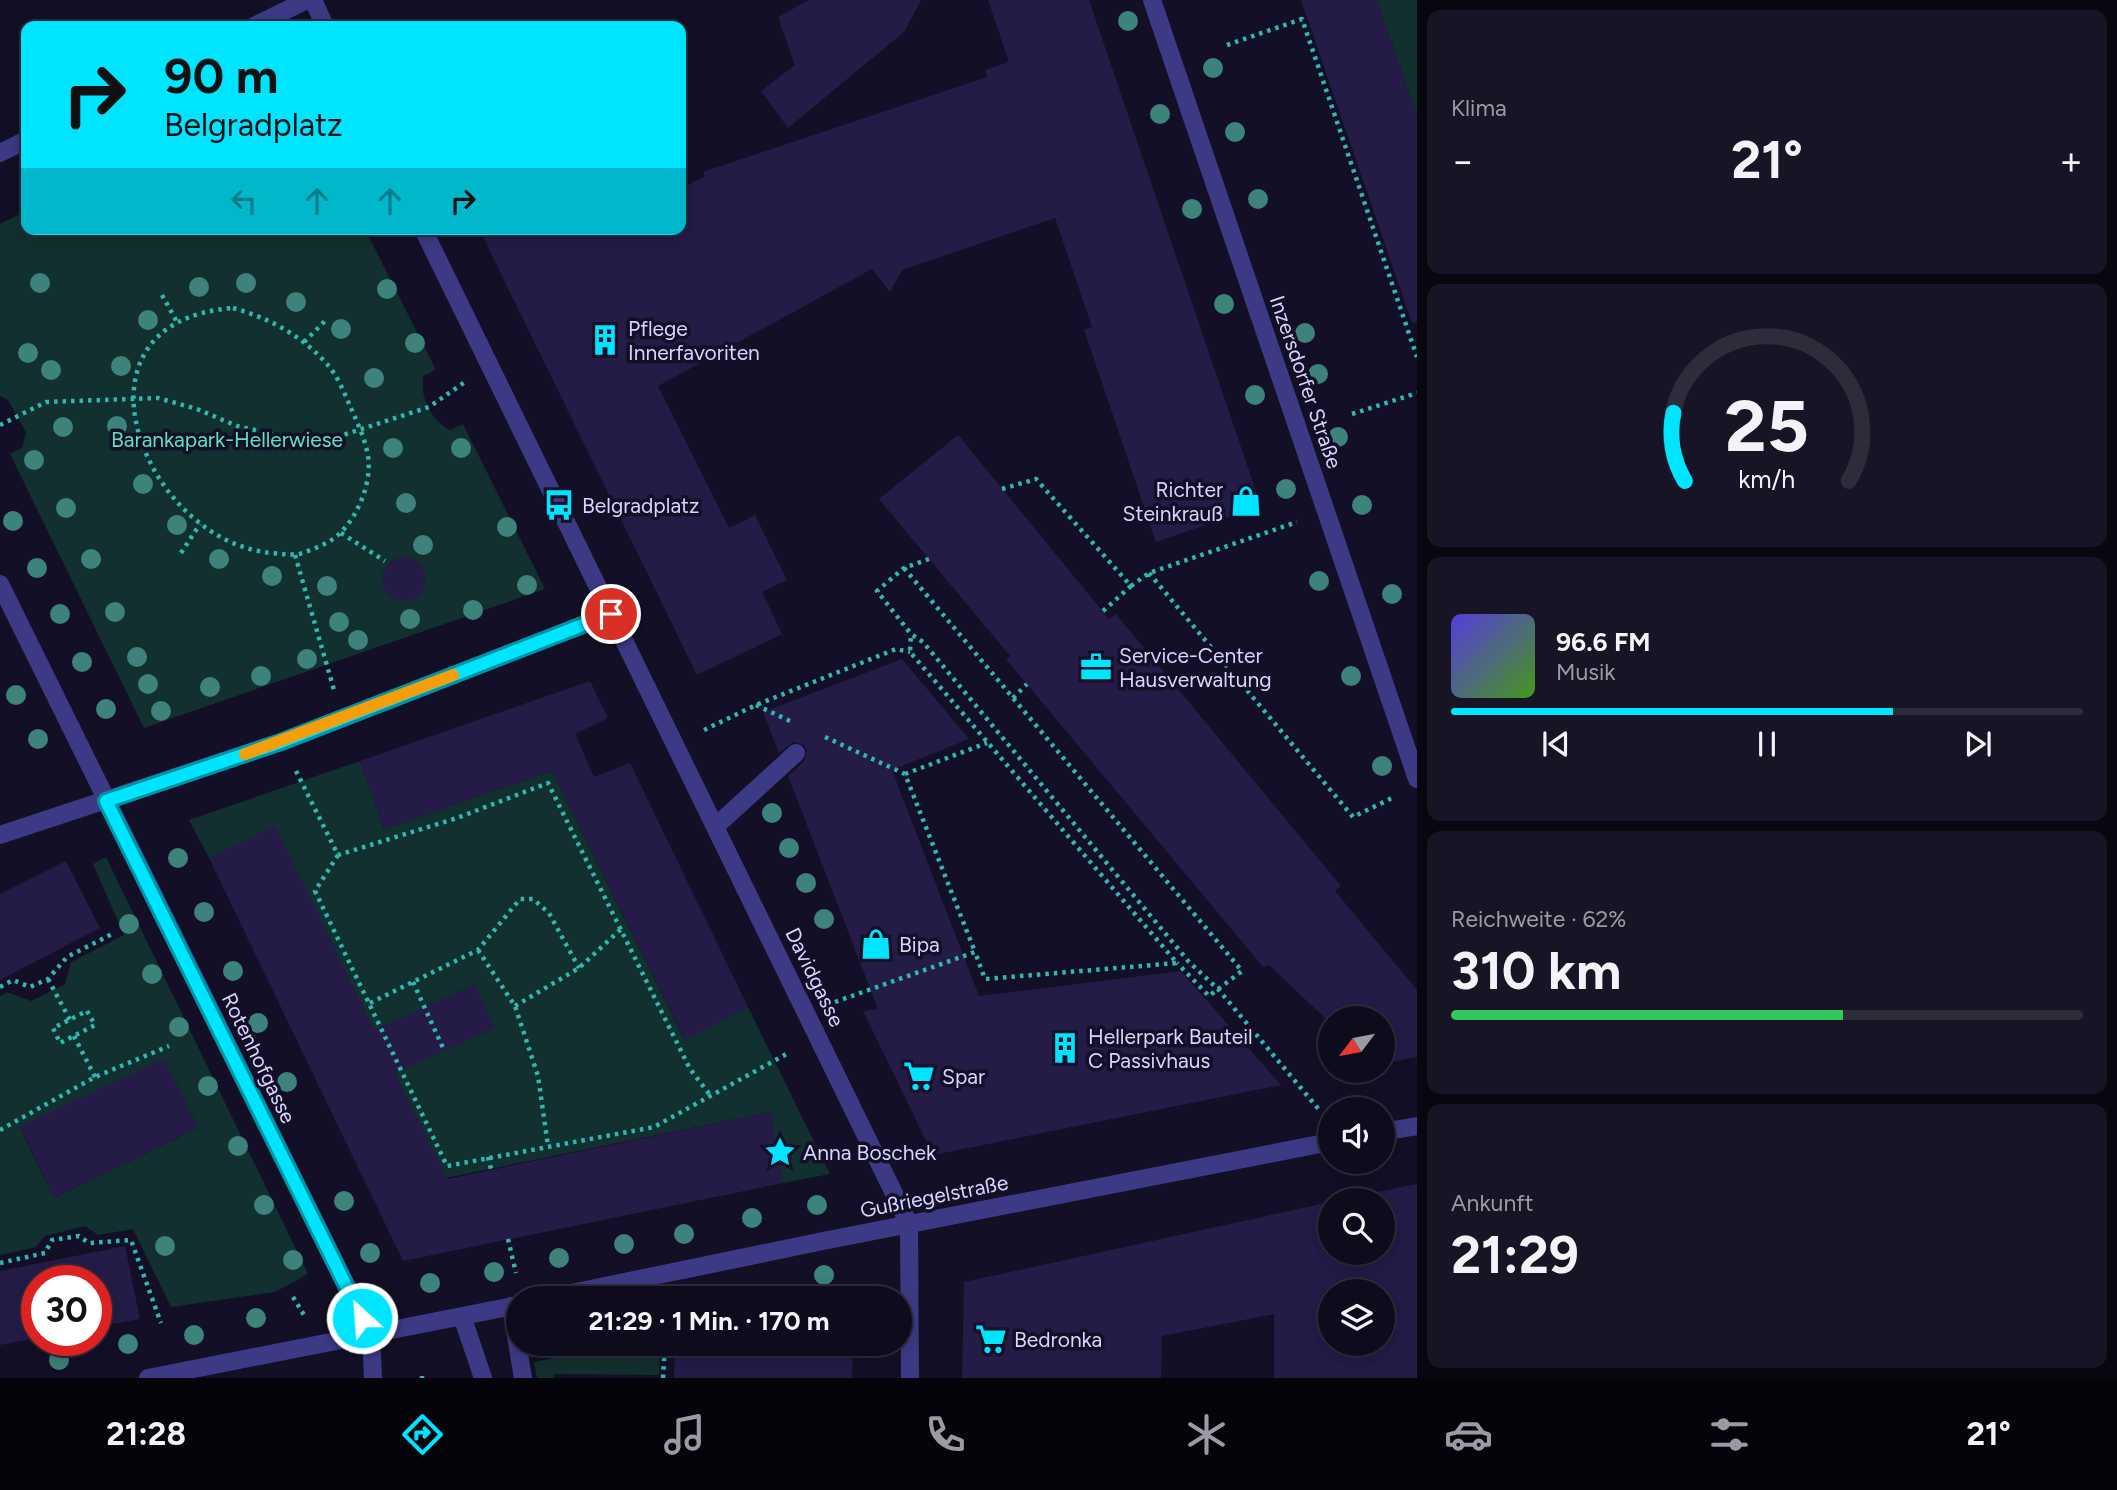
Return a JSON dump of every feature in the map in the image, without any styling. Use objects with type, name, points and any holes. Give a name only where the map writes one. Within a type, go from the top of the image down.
[{"type":"street","points":[[264,21],[307,0]]},
{"type":"street","points":[[313,0],[324,21]]},
{"type":"street","name":"Inzersdorfer Straße","points":[[1152,0],[1417,779]]},
{"type":"street","points":[[0,153],[21,142]]},
{"type":"street","points":[[0,835],[281,742],[611,614],[426,235]]},
{"type":"street","points":[[0,584],[106,801]]},
{"type":"street","name":"Davidgasse","points":[[611,614],[909,1224],[910,1378]]},
{"type":"street","points":[[716,826],[796,753]]},
{"type":"street","name":"Rotenhofgasse","points":[[106,801],[371,1335]]},
{"type":"street","points":[[1395,1130],[1417,1126]]},
{"type":"street","name":"Gußriegelstraße","points":[[606,1286],[1318,1145]]},
{"type":"street","points":[[148,1378],[506,1307]]},
{"type":"street","points":[[462,1316],[483,1378]]},
{"type":"street","points":[[371,1335],[373,1378]]},
{"type":"street","points":[[521,1356],[523,1378]]},
{"type":"path","points":[[1227,45],[1301,19],[1357,174],[1417,357]]},
{"type":"path","points":[[162,295],[177,321]]},
{"type":"path","points":[[233,308],[266,317],[304,342],[329,365],[360,429],[368,457],[368,485],[341,533],[317,548],[295,555],[252,552],[224,540],[200,524],[174,498],[151,466],[136,429],[132,397],[139,364],[156,337],[177,321],[205,310],[233,308]]},
{"type":"path","points":[[304,342],[326,320]]},
{"type":"path","points":[[0,425],[46,402],[158,398],[197,409],[237,426],[295,439],[334,438],[429,407],[489,365]]},
{"type":"path","points":[[1352,414],[1417,393]]},
{"type":"path","points":[[1002,489],[1036,480],[1131,586]]},
{"type":"path","points":[[1103,611],[1149,573],[1327,512]]},
{"type":"path","points":[[181,553],[200,524]]},
{"type":"path","points":[[341,533],[385,561]]},
{"type":"path","points":[[295,555],[342,718]]},
{"type":"path","points":[[929,559],[904,568],[877,591],[911,634],[923,642],[1189,962],[1218,989],[1318,1109]]},
{"type":"path","points":[[675,743],[756,705],[895,649],[910,652],[1177,963],[1209,996],[1242,971],[904,568]]},
{"type":"path","points":[[1149,573],[1353,817],[1396,797]]},
{"type":"path","points":[[910,652],[911,634]]},
{"type":"path","points":[[1013,698],[1027,684]]},
{"type":"path","points":[[756,705],[794,722]]},
{"type":"path","points":[[818,734],[905,774],[985,979],[1177,963]]},
{"type":"path","points":[[281,742],[338,855]]},
{"type":"path","points":[[905,774],[987,743]]},
{"type":"path","points":[[710,1095],[690,1069],[548,783],[457,818],[338,855],[315,891],[447,1166],[654,1128],[819,1037]]},
{"type":"path","points":[[370,1003],[478,950],[520,899],[533,899],[549,913],[579,968]]},
{"type":"path","points":[[515,1006],[579,968],[621,929]]},
{"type":"path","points":[[0,987],[13,981],[30,987],[48,979],[67,957],[114,933]]},
{"type":"path","points":[[478,950],[515,1006],[538,1076],[548,1146]]},
{"type":"path","points":[[807,1012],[975,952]]},
{"type":"path","points":[[48,979],[70,1020]]},
{"type":"path","points":[[413,982],[443,1048]]},
{"type":"path","points":[[87,1011],[94,1025],[60,1043],[52,1028],[70,1020],[87,1011]]},
{"type":"path","points":[[74,1036],[95,1077]]},
{"type":"path","points":[[0,1130],[95,1077],[169,1046]]},
{"type":"path","points":[[488,1157],[491,1170]]},
{"type":"path","points":[[0,1263],[45,1254],[52,1240],[79,1236],[89,1243],[131,1240],[161,1323]]},
{"type":"path","points":[[508,1239],[516,1275]]},
{"type":"path","points":[[663,1378],[664,1356]]},
{"type":"green space","points":[[1377,0],[1417,0],[1417,116]]},
{"type":"green space","name":"Barankapark-Hellerwiese","points":[[21,214],[21,235],[368,235],[436,370],[423,376],[423,392],[428,408],[443,426],[450,430],[463,424],[545,589],[144,728],[10,454],[22,448],[26,432],[8,400],[0,396],[0,224]]},
{"type":"green space","points":[[360,761],[384,829],[552,771],[684,1039],[748,1007],[830,1174],[783,1183],[770,1112],[446,1178],[275,827],[209,858],[189,820]]},
{"type":"green space","points":[[106,857],[308,1274],[275,1292],[171,1307],[133,1229],[98,1235],[85,1226],[45,1236],[36,1247],[0,1255],[0,996],[7,992],[31,1001],[65,984],[71,962],[124,935],[93,864]],"holes":[[[164,1060],[198,1128],[54,1198],[20,1127]]]},
{"type":"green space","points":[[563,1356],[660,1356],[659,1375],[554,1374],[553,1378],[537,1378],[534,1362]]},
{"type":"building","points":[[809,0],[921,0],[904,32],[788,128],[761,91],[795,65],[778,17]]},
{"type":"building","name":"Pflege Innerfavoriten","points":[[988,0],[1089,0],[1259,500],[1235,508],[1237,514],[1156,542],[1084,330],[1092,327],[1055,218],[902,270],[890,292],[872,269],[658,386],[729,528],[755,515],[787,580],[762,592],[782,634],[697,675],[482,235],[686,235],[686,186],[705,176],[703,172],[987,77],[985,70],[1009,62]]},
{"type":"building","points":[[1301,0],[1377,0],[1417,116],[1417,322],[1412,323]]},
{"type":"building","points":[[958,435],[1109,619],[1116,614],[1341,886],[1335,891],[1417,990],[1417,1057],[1395,1061],[1395,1006],[1318,1006],[1318,1012],[1269,965],[1263,967],[1006,659],[1010,656],[879,499]]},
{"type":"building","points":[[404,557],[419,564],[426,579],[419,594],[404,601],[389,594],[382,579],[389,564]]},
{"type":"building","points":[[902,659],[969,739],[892,770],[979,996],[1181,971],[1281,1085],[933,1155],[863,1011],[878,1009],[788,776],[804,761],[807,750],[804,745],[794,742],[779,753],[763,712]]},
{"type":"building","points":[[590,681],[608,718],[575,734],[594,777],[630,763],[748,1007],[685,1040],[552,771],[384,829],[360,761]]},
{"type":"building","points":[[275,826],[374,1030],[475,984],[495,1028],[395,1073],[447,1179],[770,1112],[783,1183],[403,1261],[209,858]]},
{"type":"building","points":[[66,861],[100,928],[0,980],[0,894]]},
{"type":"building","points":[[164,1059],[198,1128],[54,1198],[20,1126]]},
{"type":"building","points":[[1417,1184],[1417,1378],[1274,1378],[1274,1314],[1162,1336],[1161,1378],[962,1378],[964,1282],[1318,1205],[1318,1265],[1395,1265],[1395,1188]]},
{"type":"building","points":[[125,1246],[140,1319],[112,1324],[112,1265],[30,1265]]},
{"type":"building","points":[[21,1267],[21,1341],[0,1345],[0,1271]]},
{"type":"building","points":[[675,1356],[853,1356],[852,1378],[674,1378]]},
{"type":"slow traffic","points":[[245,754],[453,675]]},
{"type":"place","name":"Pflege Innerfavoriten","points":[[605,340]]},
{"type":"place","name":"Richter Steinkrauß","points":[[1246,501]]},
{"type":"place","name":"Belgradplatz","points":[[559,505]]},
{"type":"place","name":"Service-Center Hausverwaltung","points":[[1096,667]]},
{"type":"place","name":"Bipa","points":[[876,944]]},
{"type":"place","name":"Hellerpark Bauteil C Passivhaus","points":[[1065,1048]]},
{"type":"place","name":"Spar","points":[[919,1076]]},
{"type":"place","name":"Anna Boschek","points":[[780,1152]]},
{"type":"place","name":"Bedronka","points":[[991,1339]]},
{"type":"route","points":[[362,1318],[106,801],[281,742],[611,614]]}]
